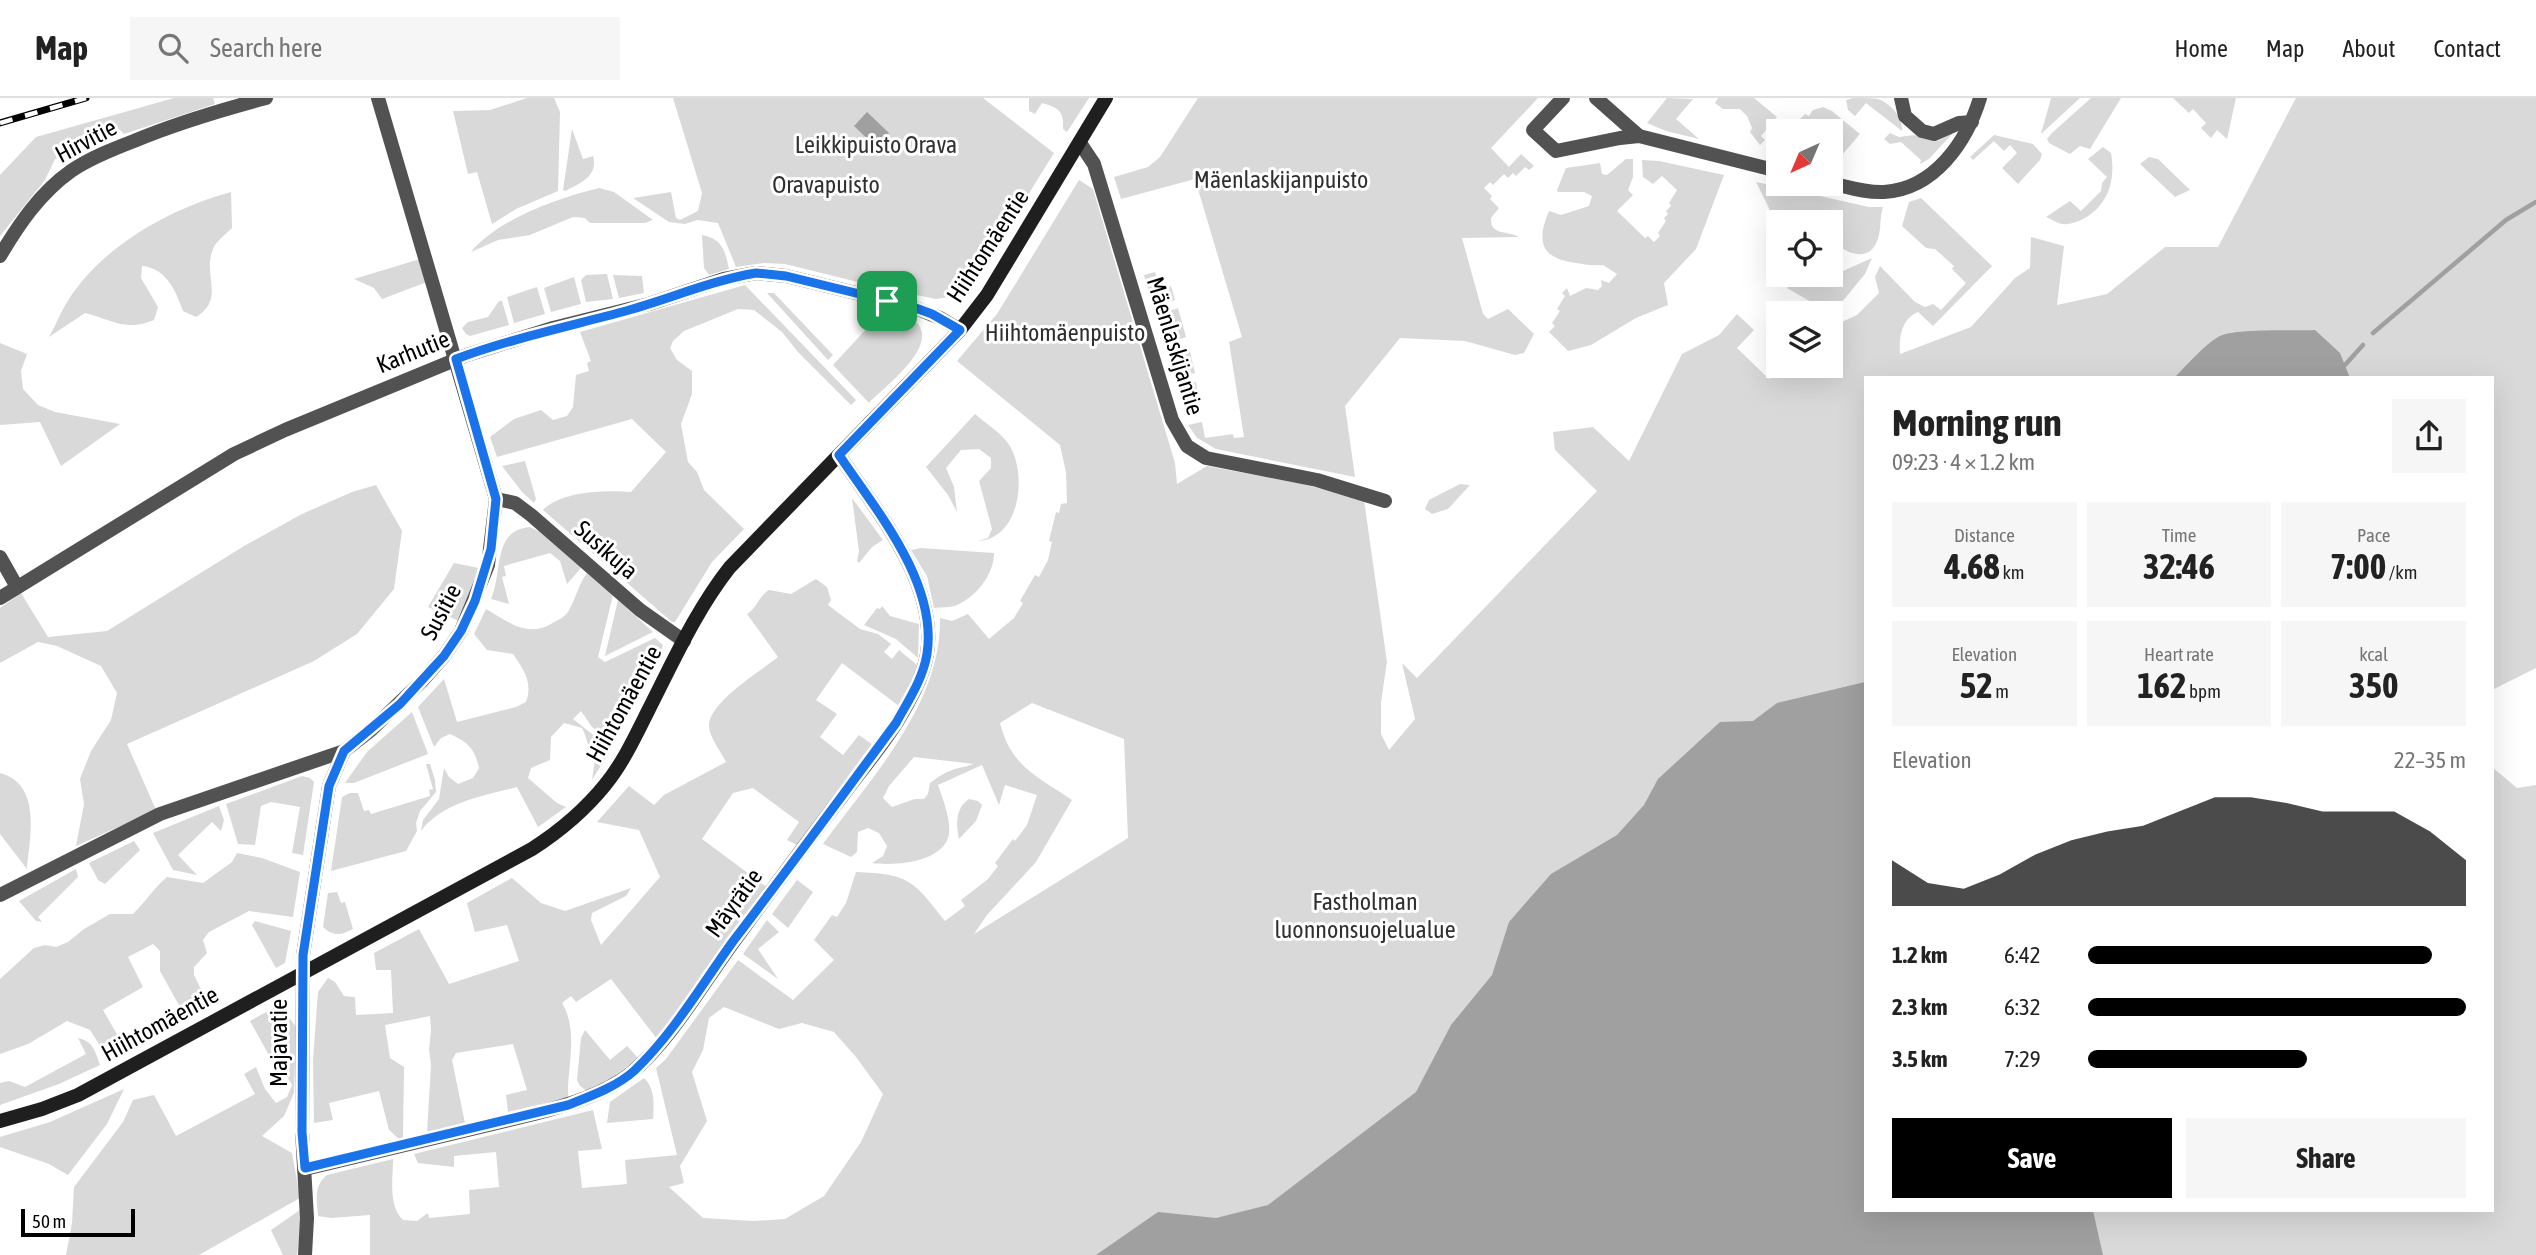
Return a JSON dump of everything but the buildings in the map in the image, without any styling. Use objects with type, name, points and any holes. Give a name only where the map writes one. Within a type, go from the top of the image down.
[{"type":"street","name":"Hirvitie","points":[[0,256],[18,225],[36,203],[72,171],[117,148],[173,125],[266,98]]},
{"type":"street","name":"Susitie","points":[[0,895],[160,814],[344,751],[371,730],[421,682],[461,631],[488,565],[496,499],[378,98]]},
{"type":"street","name":"Hiihtomäentie","points":[[0,1121],[42,1109],[78,1094],[532,849],[571,821],[605,785],[625,756],[703,604],[730,567],[960,330],[987,295],[1106,98]]},
{"type":"street","points":[[1563,98],[1533,130],[1556,151],[1639,136],[1766,168]]},
{"type":"street","points":[[1596,98],[1639,136]]},
{"type":"street","points":[[1901,98],[1905,116],[1922,131],[1934,134],[1959,123],[1972,122]]},
{"type":"street","points":[[1843,186],[1884,192],[1914,183],[1934,171],[1952,155],[1972,122],[1980,98]]},
{"type":"street","name":"Mäenlaskijantie","points":[[1080,143],[1094,164],[1172,420],[1187,446],[1206,458],[1317,480],[1385,502]]},
{"type":"street","name":"Karhutie","points":[[0,598],[234,454],[456,359],[515,339],[639,307],[724,279],[756,273],[786,276],[913,307],[960,330]]},
{"type":"street","name":"Mäyrätie","points":[[305,1168],[534,1114],[568,1105],[602,1091],[633,1072],[689,1005],[896,723],[921,676],[927,653],[926,614],[915,577],[900,548],[839,455]]},
{"type":"street","name":"Susikuja","points":[[496,499],[515,503],[533,516],[640,610],[684,641]]},
{"type":"street","points":[[0,557],[17,587]]},
{"type":"street","name":"Majavatie","points":[[305,1255],[305,1168],[302,1132],[303,955],[329,786],[344,751]]},
{"type":"green space","points":[[174,98],[213,98],[215,104],[124,134],[113,123],[81,137],[80,153],[55,159],[45,180],[0,236],[0,175],[36,137]]},
{"type":"green space","points":[[527,98],[554,98],[560,112],[558,191],[516,209],[492,224],[477,172],[468,174],[453,111],[490,110]]},
{"type":"green space","name":"Oravapuisto","points":[[673,98],[983,98],[1054,153],[972,285],[949,297],[936,299],[785,264],[764,263],[736,267],[718,223],[697,220],[685,224],[669,222],[633,198],[671,192],[676,218],[680,220],[698,211],[702,193]]},
{"type":"green space","points":[[1029,98],[1089,98],[1067,132],[1063,129],[1063,118],[1057,109],[1042,103],[1035,114],[1029,111]]},
{"type":"green space","name":"Mäenlaskijanpuisto","points":[[1198,98],[1538,98],[1491,148],[1509,167],[1521,154],[1534,166],[1529,170],[1525,167],[1516,176],[1513,173],[1508,178],[1504,174],[1493,185],[1490,182],[1484,188],[1499,208],[1491,218],[1493,228],[1519,237],[1462,238],[1483,314],[1488,319],[1508,309],[1534,334],[1524,353],[1515,355],[1465,341],[1400,338],[1345,406],[1355,477],[1216,449],[1197,438],[1188,425],[1202,422],[1205,438],[1233,434],[1234,438],[1244,437],[1229,342],[1242,337],[1195,179],[1121,199],[1114,177],[1148,167],[1160,157]]},
{"type":"green space","points":[[1667,98],[1693,99],[1676,119],[1699,139],[1647,123]]},
{"type":"green space","points":[[1718,98],[1754,98],[1777,117],[1766,119],[1766,130],[1761,136],[1765,140],[1760,145],[1750,132],[1752,128],[1747,116],[1740,109],[1723,109],[1715,103]]},
{"type":"green space","points":[[2051,98],[2080,98],[2041,134]]},
{"type":"green space","points":[[2091,98],[2121,98],[2090,149],[2080,146],[2070,154],[2049,143],[2047,139],[2052,133]]},
{"type":"green space","points":[[2173,98],[2236,98],[2227,139],[2217,130],[2211,138],[2201,128],[2206,123],[2193,109],[2189,113]]},
{"type":"green space","points":[[2296,98],[2536,98],[2536,668],[2494,689],[2494,376],[1864,376],[1864,1212],[2494,1212],[2494,769],[2517,788],[2536,785],[2536,1255],[370,1255],[370,1215],[331,1218],[318,1216],[318,1189],[327,1175],[393,1159],[393,1200],[403,1220],[417,1221],[428,1213],[429,1218],[470,1214],[469,1190],[499,1187],[496,1152],[454,1156],[454,1167],[418,1163],[414,1154],[593,1110],[602,1149],[578,1151],[582,1188],[627,1184],[625,1160],[677,1155],[656,1068],[666,1059],[738,960],[793,1000],[834,960],[814,940],[832,915],[837,917],[846,903],[856,872],[888,875],[908,882],[925,896],[945,921],[965,906],[961,900],[988,879],[998,866],[995,863],[1027,825],[1037,795],[1005,785],[999,805],[982,765],[938,785],[948,816],[949,834],[945,844],[928,857],[905,863],[872,863],[883,856],[887,846],[879,833],[868,828],[858,832],[857,852],[851,857],[823,844],[882,766],[917,709],[938,649],[940,618],[952,621],[968,614],[989,639],[1014,618],[1035,575],[1039,577],[1048,560],[1052,542],[1049,541],[1056,512],[1059,513],[1061,504],[1067,503],[1066,472],[1060,445],[957,361],[997,314],[1079,180],[1093,189],[1175,463],[1177,484],[1207,466],[1303,484],[1364,500],[1387,662],[1381,702],[1381,734],[1389,750],[1415,719],[1402,663],[1417,678],[1597,491],[1555,450],[1553,432],[1593,427],[1629,461],[1682,354],[1719,335],[1737,314],[1754,330],[1737,348],[1766,378],[1843,378],[1843,321],[1857,315],[1879,293],[1875,277],[1880,266],[1915,302],[1925,307],[1933,304],[1941,310],[1966,283],[1952,269],[1954,266],[1935,249],[1926,248],[1902,226],[1909,202],[1921,198],[1992,266],[1933,326],[1918,312],[1912,315],[1901,336],[1900,354],[1971,327],[2015,278],[2030,268],[2031,237],[2064,246],[2057,305],[2107,294],[2165,247],[2218,247]],"holes":[[[1032,703],[1124,739],[1128,838],[974,934],[987,915],[1036,862],[1072,800],[1037,777],[1018,760],[1000,723]],[[914,757],[974,764],[952,770],[930,783],[924,799],[915,799],[892,807],[883,798],[889,786]],[[724,1007],[779,1029],[802,1023],[834,1032],[883,1094],[861,1142],[824,1196],[785,1219],[753,1221],[703,1218],[669,1187],[684,1183],[680,1166],[707,1121],[692,1072],[703,1050],[709,1018]]]},
{"type":"green space","points":[[1878,99],[1887,104],[1898,116],[1902,131],[1866,103],[1855,116],[1848,110],[1846,100]]},
{"type":"green space","points":[[1823,107],[1842,119],[1800,119],[1805,114],[1809,116],[1813,110]]},
{"type":"green space","points":[[1843,120],[1860,134],[1843,154]]},
{"type":"green space","points":[[572,129],[583,159],[593,156],[594,163],[586,178],[565,191],[563,190]]},
{"type":"green space","points":[[1890,133],[1899,137],[1914,135],[1938,141],[1953,133],[1929,159],[1920,164],[1921,160],[1901,142],[1890,144],[1884,139]]},
{"type":"green space","points":[[1994,135],[2033,144],[2042,154],[2040,160],[2018,184],[2002,168],[2017,153],[2010,145],[2004,151],[1994,141],[1973,160],[1970,157]]},
{"type":"green space","points":[[2103,147],[2111,153],[2112,173],[2108,191],[2099,207],[2092,214],[2070,224],[2046,217],[2070,201],[2081,211],[2101,191],[2102,183],[2107,177],[2088,159]]},
{"type":"green space","points":[[2149,157],[2158,159],[2190,190],[2175,197],[2140,164]]},
{"type":"green space","points":[[1626,159],[1633,159],[1633,177],[1628,190],[1633,195],[1617,211],[1645,238],[1648,236],[1654,242],[1660,236],[1658,233],[1668,214],[1666,211],[1671,206],[1669,203],[1677,190],[1662,176],[1653,184],[1643,177],[1642,160],[1724,175],[1696,249],[1664,283],[1668,305],[1636,318],[1591,345],[1568,351],[1549,332],[1555,326],[1552,323],[1565,296],[1562,293],[1567,288],[1570,296],[1586,288],[1598,290],[1602,286],[1601,280],[1609,283],[1617,274],[1603,265],[1570,262],[1552,255],[1543,244],[1545,220],[1549,211],[1561,215],[1589,206],[1592,196],[1584,192],[1558,192],[1566,168],[1600,163],[1602,174],[1607,175]]},
{"type":"green space","points":[[1756,182],[1766,184],[1766,196],[1819,196],[1869,207],[1883,207],[1876,244],[1865,254],[1851,253],[1843,248],[1843,210],[1770,210]]},
{"type":"green space","points":[[599,188],[614,192],[653,220],[645,223],[590,223],[585,218],[573,217],[530,235],[498,240],[471,252],[497,229],[530,211]]},
{"type":"green space","points":[[231,192],[232,228],[213,249],[210,259],[212,294],[205,310],[196,317],[183,311],[173,288],[164,276],[142,266],[141,278],[158,307],[154,320],[127,325],[85,313],[49,337],[66,304],[83,280],[119,246],[162,219]]},
{"type":"green space","points":[[702,235],[719,243],[729,269],[709,275],[704,268]]},
{"type":"green space","points":[[1872,258],[1865,274],[1843,301],[1810,301],[1787,288],[1843,287],[1843,271]]},
{"type":"green space","points":[[420,259],[427,282],[382,299],[374,288],[354,279]]},
{"type":"green space","points":[[1155,272],[1160,289],[1171,286],[1175,300],[1154,307],[1144,275]]},
{"type":"green space","points":[[607,274],[613,299],[586,302],[581,280],[586,275]]},
{"type":"green space","points":[[613,275],[642,276],[644,293],[619,298]]},
{"type":"green space","points":[[574,277],[581,304],[551,312],[544,288]]},
{"type":"green space","points":[[745,285],[856,400],[851,405],[798,352],[782,332],[754,310],[738,309],[684,331],[673,341],[670,348],[677,360],[692,371],[692,394],[681,424],[688,462],[697,472],[704,490],[744,529],[712,562],[675,622],[672,622],[543,510],[572,495],[609,491],[631,492],[666,452],[632,419],[497,457],[490,437],[514,419],[541,410],[553,420],[567,416],[573,407],[576,375],[589,371],[587,363],[591,361],[580,332]]},
{"type":"green space","points":[[537,287],[545,314],[514,323],[507,297]]},
{"type":"green space","points":[[767,293],[774,293],[833,355],[828,360]]},
{"type":"green space","points":[[499,301],[502,301],[509,325],[470,336],[466,334],[462,328],[468,322],[488,317]]},
{"type":"green space","points":[[1178,308],[1186,337],[1165,344],[1156,316]]},
{"type":"green space","points":[[884,310],[911,318],[920,328],[922,338],[910,362],[869,403],[833,365]]},
{"type":"green space","points":[[0,343],[27,354],[21,371],[23,389],[38,405],[55,412],[120,424],[61,466],[40,422],[0,425]]},
{"type":"green space","points":[[1189,347],[1195,373],[1176,379],[1168,354]]},
{"type":"green space","points":[[1196,382],[1201,413],[1186,416],[1178,387]]},
{"type":"green space","points":[[975,414],[1008,443],[1016,461],[1018,475],[1016,505],[1011,519],[1003,530],[992,538],[978,541],[988,538],[992,529],[979,481],[991,468],[991,458],[979,449],[961,450],[946,468],[954,487],[957,512],[948,495],[926,467]]},
{"type":"green space","points":[[525,461],[536,499],[534,503],[502,466]]},
{"type":"green space","points":[[1460,484],[1470,485],[1448,509],[1432,514],[1425,509],[1429,500]]},
{"type":"green space","points":[[376,485],[402,531],[394,589],[357,634],[314,661],[127,744],[156,810],[76,846],[84,804],[80,779],[91,751],[111,720],[117,693],[101,666],[57,646],[38,642],[0,663],[0,608],[21,593],[48,637],[107,631],[244,546],[302,514],[352,492]]},
{"type":"green space","points":[[852,498],[883,540],[872,547],[859,563],[857,561],[859,551]]},
{"type":"green space","points":[[530,527],[540,532],[581,568],[567,584],[560,561],[550,553],[504,566],[506,576],[502,577],[509,604],[491,599],[504,544],[518,530]]},
{"type":"green space","points":[[921,548],[994,553],[988,576],[971,596],[954,606],[934,608],[927,576],[911,550]]},
{"type":"green space","points":[[454,563],[479,568],[461,622],[428,607]]},
{"type":"green space","points":[[587,573],[613,595],[598,657],[605,662],[655,638],[663,645],[614,743],[592,727],[581,711],[573,719],[611,749],[592,780],[595,759],[582,728],[564,723],[551,737],[550,760],[531,768],[528,778],[557,803],[566,807],[538,827],[517,787],[464,801],[440,813],[421,831],[423,820],[439,799],[444,768],[449,777],[458,784],[473,778],[479,768],[470,747],[450,734],[441,738],[434,747],[418,707],[444,679],[457,722],[526,702],[528,683],[513,654],[487,650],[474,634],[486,609],[525,629],[542,628],[551,624],[568,612]]},
{"type":"green space","points":[[816,579],[827,587],[831,600],[828,605],[860,629],[878,634],[891,644],[884,652],[892,659],[899,650],[917,665],[911,684],[899,706],[842,663],[816,700],[837,714],[820,737],[843,755],[859,735],[873,745],[799,846],[787,840],[799,822],[753,788],[733,793],[702,839],[768,888],[657,1039],[611,979],[576,1002],[571,996],[562,1003],[570,1025],[571,1037],[568,1098],[508,1112],[506,1095],[527,1090],[513,1044],[456,1053],[452,1060],[465,1123],[427,1132],[431,1065],[430,1016],[385,1025],[390,1058],[404,1067],[403,1138],[399,1139],[389,1130],[379,1091],[329,1103],[333,1120],[314,1123],[313,1060],[318,992],[328,978],[335,982],[344,996],[355,997],[356,1015],[393,1013],[391,970],[376,970],[374,953],[419,929],[449,984],[519,961],[507,925],[475,932],[467,903],[512,878],[541,903],[565,911],[631,888],[626,896],[592,913],[591,920],[601,945],[660,877],[639,830],[597,822],[629,786],[654,805],[664,795],[726,762],[710,731],[711,718],[725,698],[778,657],[747,614],[769,590],[791,594]]},
{"type":"green space","points":[[618,600],[653,632],[605,656]]},
{"type":"green space","points":[[882,606],[890,616],[919,624],[918,658],[896,639],[864,625],[877,608]]},
{"type":"green space","points":[[412,712],[428,754],[354,783],[345,783],[367,752]]},
{"type":"green space","points":[[426,764],[430,764],[436,792],[420,811],[416,823],[417,831],[406,851],[331,871],[342,797],[358,793],[364,811],[369,810],[371,814],[430,796],[429,790],[433,789]]},
{"type":"green space","points":[[0,773],[13,779],[28,800],[31,827],[27,869],[0,834]]},
{"type":"green space","points":[[302,776],[314,782],[303,855],[292,853],[300,807],[271,802],[261,806],[255,845],[238,844],[226,804]]},
{"type":"green space","points":[[969,799],[982,805],[976,821],[959,839],[959,812]]},
{"type":"green space","points":[[219,806],[224,820],[221,831],[212,822],[178,855],[197,875],[173,870],[153,833]]},
{"type":"green space","points":[[134,841],[140,850],[105,884],[98,880],[89,863]]},
{"type":"green space","points":[[237,853],[262,858],[300,872],[293,917],[249,911],[209,932],[203,940],[207,953],[194,967],[194,975],[209,1006],[186,1018],[160,971],[160,951],[153,944],[128,957],[143,987],[103,1010],[126,1050],[109,1060],[90,1030],[67,1021],[28,1044],[0,1054],[0,979],[34,948],[45,945],[56,947],[68,942],[110,914],[133,914],[167,877],[203,883],[232,862]]},
{"type":"green space","points":[[76,869],[78,877],[38,917],[42,922],[36,921],[19,901]]},
{"type":"green space","points":[[797,880],[813,892],[788,928],[772,914]]},
{"type":"green space","points":[[337,892],[341,903],[345,902],[353,929],[338,934],[323,927],[328,893]]},
{"type":"green space","points":[[767,920],[779,932],[758,949],[778,979],[743,954]]},
{"type":"green space","points":[[255,921],[291,931],[285,963],[276,968],[252,925]]},
{"type":"green space","points":[[270,1010],[288,1016],[296,1027],[294,1093],[284,1116],[262,1136],[292,1153],[300,1198],[199,1255],[66,1255],[72,1223],[74,1187],[123,1122],[133,1100],[154,1095],[176,1136],[255,1094],[244,1074],[256,1067],[265,1089],[276,1103],[287,1097],[292,1085],[281,1066],[271,1059],[250,1021]]},
{"type":"green space","points":[[585,1030],[610,1060],[627,1046],[638,1058],[606,1082],[587,1091],[577,1080],[581,1038]]},
{"type":"green space","points":[[78,1038],[90,1044],[100,1065],[59,1084],[0,1105],[0,1083],[9,1081],[25,1087],[86,1054]]},
{"type":"green space","points":[[644,1078],[652,1092],[653,1119],[607,1123],[610,1102]]},
{"type":"green space","points":[[124,1089],[107,1124],[68,1175],[49,1164],[0,1147],[0,1137],[50,1122]]},
{"type":"green space","points":[[300,1210],[297,1255],[283,1255],[271,1230]]},
{"type":"shaded area","points":[[867,112],[889,133],[876,147],[854,126]]},
{"type":"shaded area","points":[[2315,330],[2340,353],[2349,376],[2176,376],[2218,337],[2249,331]]},
{"type":"shaded area","points":[[1864,682],[1864,1212],[2093,1212],[2103,1255],[1096,1255],[1158,1212],[1216,1218],[1268,1205],[1416,1092],[1451,1025],[1492,975],[1509,922],[1551,874],[1617,835],[1644,805],[1658,779],[1720,722],[1753,721],[1777,703]]},
{"type":"waterway","points":[[2373,333],[2506,220],[2536,202]]},
{"type":"waterway","points":[[2345,365],[2363,345]]},
{"type":"railway","points":[[0,123],[86,98]]},
{"type":"route","points":[[756,273],[786,276],[887,301],[932,314],[960,330],[839,455],[900,548],[915,577],[926,614],[927,653],[921,676],[896,723],[689,1005],[633,1072],[602,1091],[568,1105],[305,1168],[302,1132],[303,955],[329,786],[344,751],[400,704],[444,656],[461,631],[488,565],[494,534],[496,499],[492,478],[456,359],[553,328],[649,304],[724,279],[756,273]]},
{"type":"park label","name":"Leikkipuisto Orava","points":[[876,145]]},
{"type":"park label","name":"Hiihtomäenpuisto","points":[[1065,333]]},
{"type":"park label","name":"Fastholman luonnonsuojelualue","points":[[1365,916]]}]
